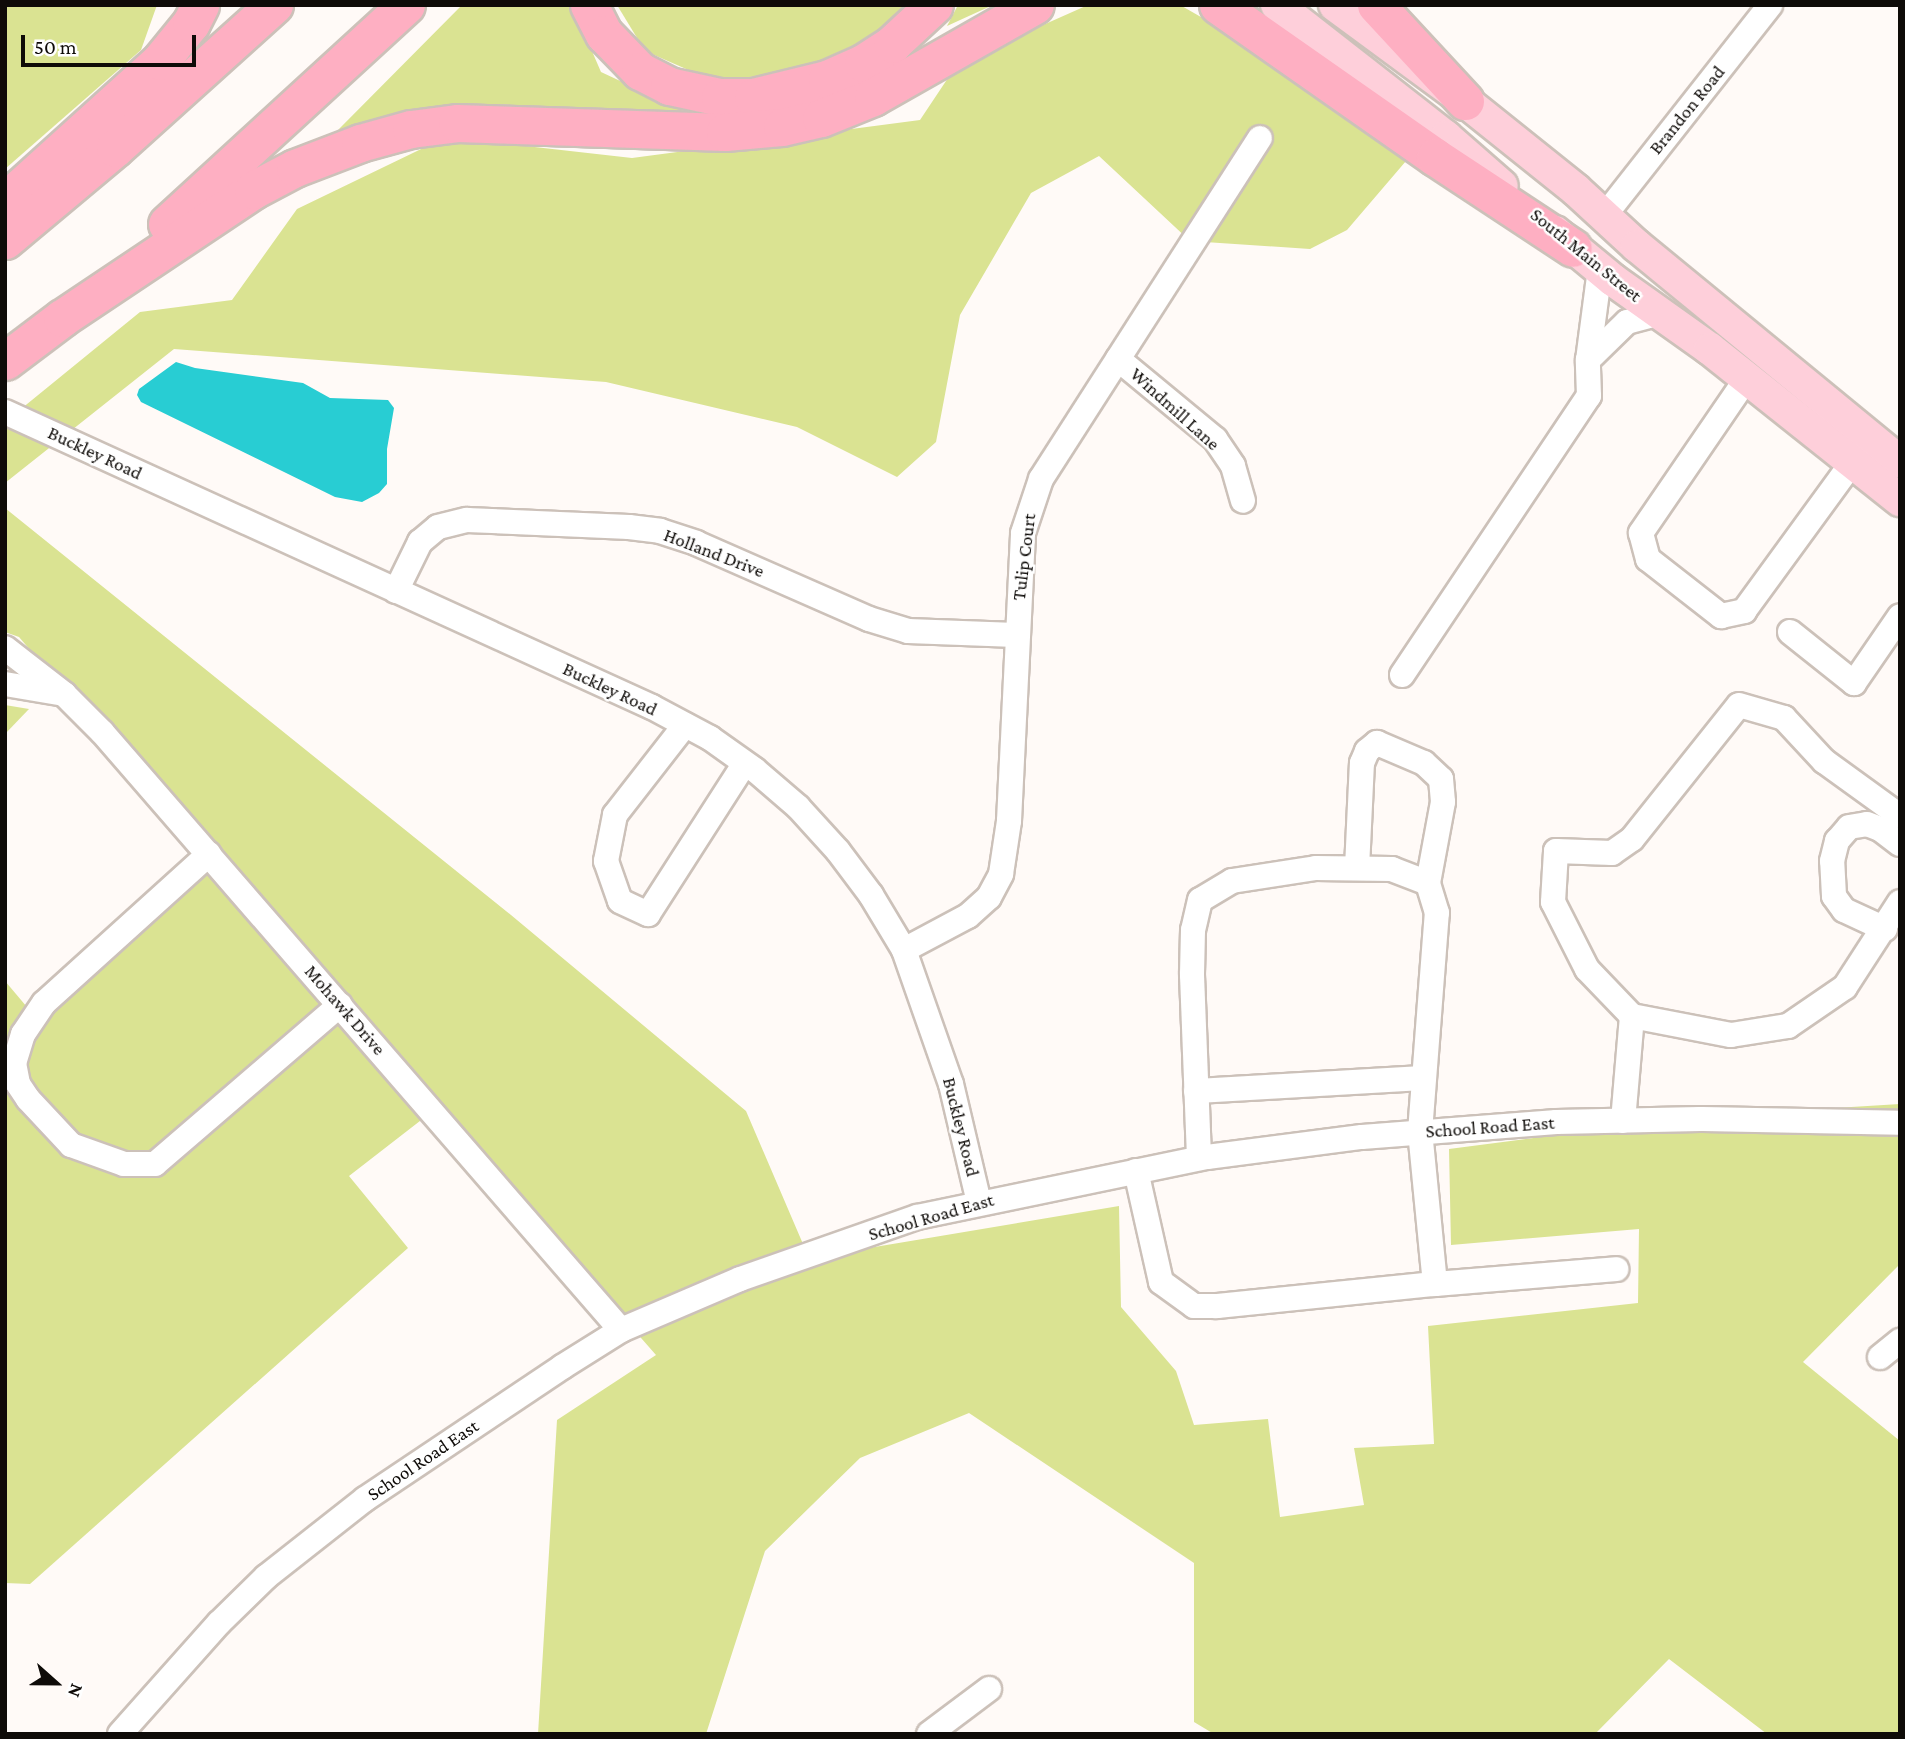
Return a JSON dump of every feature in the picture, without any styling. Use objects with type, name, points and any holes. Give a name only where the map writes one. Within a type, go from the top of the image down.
[{"type":"highway","points":[[5,201],[160,61],[186,29],[200,5]]},
{"type":"highway","points":[[5,240],[115,148],[274,5]]},
{"type":"highway","points":[[62,318],[247,153],[406,5]]},
{"type":"highway","points":[[589,5],[604,34],[640,71],[668,86],[720,97],[765,94],[827,79],[863,63],[892,44],[934,5]]},
{"type":"highway","points":[[5,361],[62,318],[253,190],[295,168],[360,143],[411,129],[457,123],[725,132],[782,127],[821,118],[873,97],[1035,5]]},
{"type":"highway","points":[[1218,5],[1435,157],[1587,259]]},
{"type":"highway","points":[[1376,5],[1465,101]]},
{"type":"main road","name":"South Main Street","points":[[1277,5],[1446,137],[1587,259],[1747,379],[1900,500]]},
{"type":"main road","name":"South Main Street","points":[[1335,5],[1465,101],[1900,462]]},
{"type":"street","name":"Brandon Road","points":[[1605,215],[1770,5]]},
{"type":"street","name":"Tulip Court","points":[[904,950],[968,916],[989,897],[1000,874],[1009,821],[1023,533],[1041,478],[1260,138]]},
{"type":"street","points":[[1402,675],[1589,396],[1587,259]]},
{"type":"street","points":[[1588,360],[1626,322],[1660,313]]},
{"type":"street","name":"Windmill Lane","points":[[1118,359],[1215,439],[1233,466],[1243,501]]},
{"type":"street","points":[[1747,379],[1640,533],[1648,559],[1721,616],[1744,611],[1852,463]]},
{"type":"street","name":"Buckley Road","points":[[5,412],[652,707],[745,763],[798,807],[838,851],[871,895],[904,950],[951,1084],[979,1202]]},
{"type":"street","name":"Holland Drive","points":[[396,591],[420,542],[438,527],[467,520],[629,527],[660,531],[696,543],[869,620],[908,631],[1016,635]]},
{"type":"street","points":[[1790,632],[1854,683],[1900,617]]},
{"type":"street","name":"Mohawk Drive","points":[[5,648],[64,694],[102,732],[621,1330]]},
{"type":"street","points":[[5,684],[64,694]]},
{"type":"street","points":[[1900,816],[1824,761],[1784,718],[1739,705],[1632,839],[1612,853],[1556,851],[1553,902],[1587,969],[1632,1016],[1731,1035],[1788,1026],[1845,987],[1900,902]]},
{"type":"street","points":[[685,725],[615,815],[606,861],[620,901],[648,914],[745,763]]},
{"type":"street","points":[[1357,868],[1362,763],[1367,751],[1377,743],[1424,762],[1441,779],[1443,802],[1428,883],[1437,913],[1420,1132],[1436,1284]]},
{"type":"street","points":[[1885,929],[1844,911],[1834,897],[1832,861],[1837,841],[1849,827],[1867,824],[1881,829],[1900,844]]},
{"type":"street","points":[[209,854],[44,1003],[23,1034],[14,1063],[18,1084],[28,1100],[71,1145],[124,1164],[155,1164],[340,1005]]},
{"type":"street","points":[[1199,1158],[1193,930],[1200,900],[1232,881],[1316,868],[1392,869],[1428,883]]},
{"type":"street","points":[[1623,1121],[1632,1016]]},
{"type":"street","points":[[1196,1091],[1424,1078]]},
{"type":"street","name":"School Road East","points":[[120,1734],[219,1623],[266,1577],[319,1534],[400,1476],[621,1330],[740,1279],[917,1217],[1199,1158],[1420,1132],[1623,1121],[1900,1123]]},
{"type":"street","points":[[1136,1171],[1161,1282],[1194,1306],[1616,1269]]},
{"type":"street","points":[[1880,1357],[1900,1341]]},
{"type":"street","points":[[929,1734],[989,1689]]},
{"type":"green space","points":[[5,5],[157,5],[141,50],[5,169]]},
{"type":"green space","points":[[462,5],[572,5],[601,72],[693,115],[492,104],[411,114],[338,130]]},
{"type":"green space","points":[[617,5],[915,5],[907,20],[791,75],[709,79],[645,51]]},
{"type":"green space","points":[[958,5],[993,5],[947,26]]},
{"type":"green space","points":[[1088,5],[1180,5],[1288,67],[1406,161],[1347,230],[1310,249],[1190,241],[1099,156],[1031,193],[960,315],[936,442],[897,477],[797,427],[606,382],[174,349],[5,483],[5,422],[140,312],[232,300],[297,209],[446,137],[632,158],[920,120],[958,63]]},
{"type":"green space","points":[[5,508],[511,915],[746,1111],[809,1258],[1119,1206],[1121,1307],[1176,1371],[1194,1425],[1268,1419],[1280,1517],[1364,1505],[1354,1448],[1434,1444],[1428,1326],[1638,1303],[1639,1229],[1451,1245],[1449,1149],[1703,1116],[1900,1104],[1900,1264],[1803,1362],[1900,1441],[1900,1734],[1767,1734],[1669,1659],[1595,1734],[1214,1734],[1194,1722],[1194,1563],[969,1413],[860,1458],[765,1551],[706,1734],[538,1734],[557,1420],[656,1355],[438,1107],[349,1176],[408,1248],[30,1584],[5,1583],[5,981],[32,1013],[210,860],[19,637],[5,632]]},
{"type":"green space","points":[[5,705],[29,709],[5,734]]},
{"type":"water","points":[[176,362],[195,368],[303,383],[330,398],[388,400],[394,408],[387,449],[387,484],[379,493],[362,502],[335,497],[141,402],[137,395],[139,389]]}]
